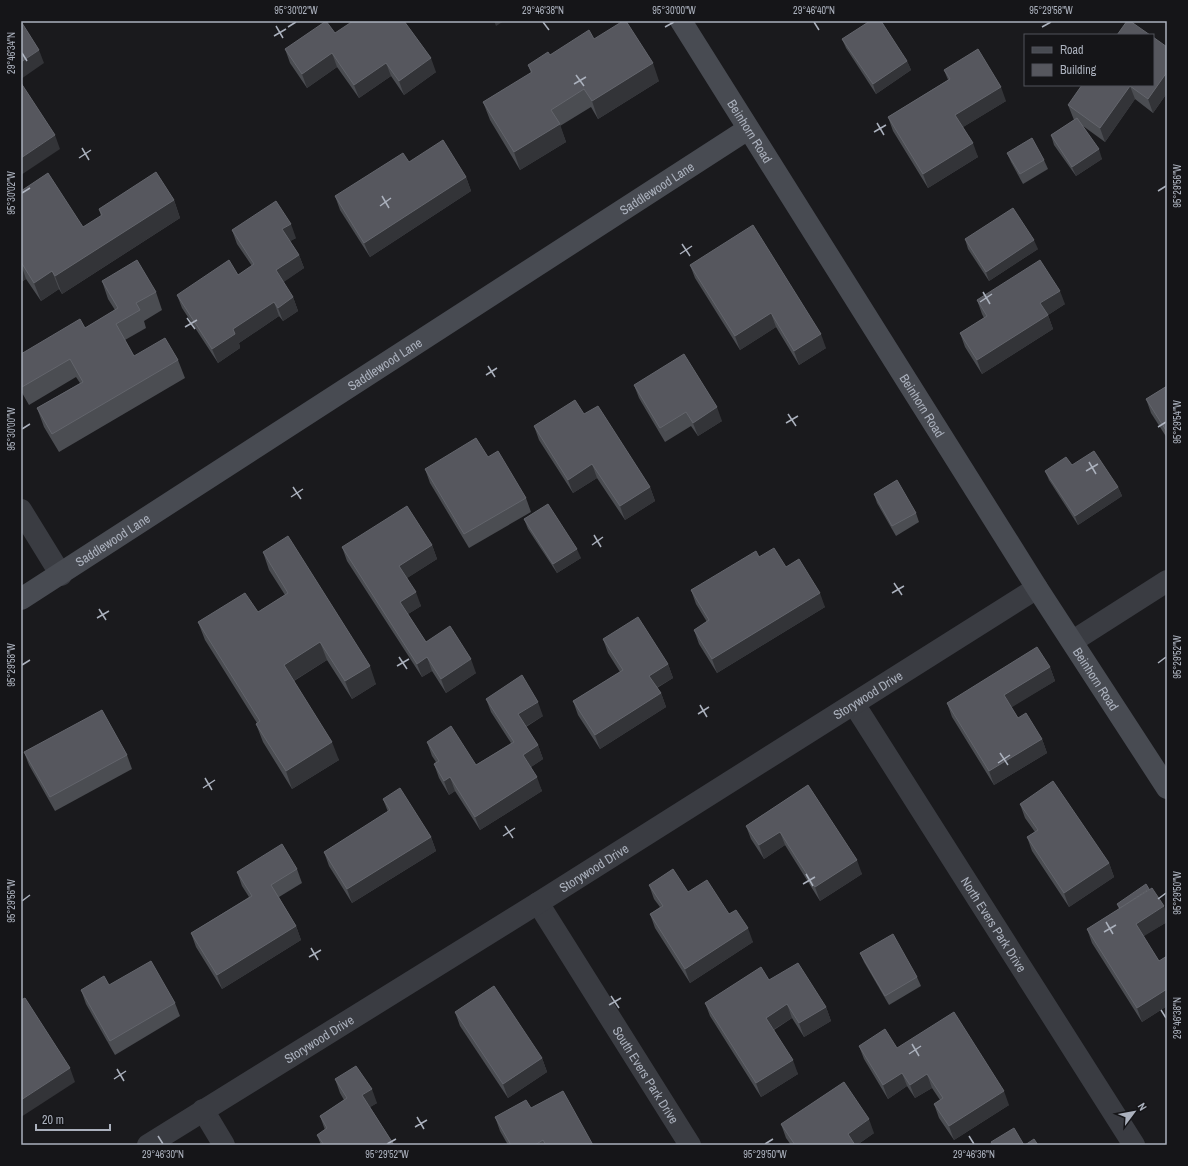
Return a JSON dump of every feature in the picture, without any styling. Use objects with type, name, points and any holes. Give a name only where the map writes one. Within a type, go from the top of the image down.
[{"type":"street","name":"Beinhorn Road","points":[[681,21],[1038,588],[1167,788]]},
{"type":"street","name":"Saddlewood Lane","points":[[21,599],[61,575],[748,129]]},
{"type":"street","points":[[21,510],[61,575]]},
{"type":"street","points":[[1073,641],[1167,582]]},
{"type":"street","name":"Storywood Drive","points":[[148,1145],[538,903],[1038,588]]},
{"type":"street","name":"North Evers Park Drive","points":[[854,704],[1134,1145]]},
{"type":"street","name":"South Evers Park Drive","points":[[538,903],[690,1145]]},
{"type":"street","points":[[203,1110],[224,1145]]},
{"type":"building","points":[[326,21],[335,33],[353,21],[404,21],[431,58],[399,81],[386,63],[354,85],[332,53],[302,74],[285,49]]},
{"type":"building","points":[[623,21],[626,21],[653,63],[592,101],[584,89],[551,110],[560,124],[514,152],[483,102],[532,72],[528,65],[548,52],[550,55],[589,30],[594,39]]},
{"type":"building","points":[[870,21],[881,21],[907,61],[873,84],[842,39]]},
{"type":"building","points":[[1127,21],[1130,21],[1149,34],[1118,34]]},
{"type":"building","points":[[22,23],[39,50],[21,62],[21,24]]},
{"type":"building","points":[[1154,38],[1167,47],[1167,72],[1148,99],[1130,86],[1154,86]]},
{"type":"building","points":[[978,49],[1001,87],[955,115],[973,143],[923,174],[888,117],[950,79],[944,70]]},
{"type":"building","points":[[21,83],[55,135],[21,158]]},
{"type":"building","points":[[1081,86],[1130,86],[1100,128],[1068,105]]},
{"type":"building","points":[[1077,118],[1099,149],[1072,167],[1051,135]]},
{"type":"building","points":[[1032,138],[1044,160],[1020,174],[1007,153]]},
{"type":"building","points":[[443,140],[466,177],[364,243],[335,196],[403,153],[409,162]]},
{"type":"building","points":[[156,172],[174,200],[55,276],[52,271],[34,283],[21,262],[21,191],[48,173],[83,227],[102,215],[99,209]]},
{"type":"building","points":[[276,201],[291,224],[282,229],[299,255],[276,270],[293,297],[278,308],[274,302],[233,329],[235,334],[212,349],[177,295],[229,260],[238,275],[254,264],[232,230]]},
{"type":"building","points":[[1013,208],[1034,240],[986,272],[965,239]]},
{"type":"building","points":[[753,225],[821,334],[794,351],[771,313],[735,336],[690,265]]},
{"type":"building","points":[[137,260],[156,292],[136,303],[140,310],[116,324],[134,356],[165,338],[178,360],[52,434],[37,408],[83,382],[70,359],[22,387],[21,354],[80,319],[85,328],[118,308],[102,281]]},
{"type":"building","points":[[1040,260],[1060,291],[1040,303],[1048,315],[977,360],[960,333],[987,316],[977,300]]},
{"type":"building","points":[[684,354],[717,407],[693,423],[686,412],[660,428],[634,385]]},
{"type":"building","points":[[1167,386],[1167,432],[1146,399]]},
{"type":"building","points":[[575,400],[584,414],[598,406],[650,487],[620,506],[592,464],[568,480],[534,426]]},
{"type":"building","points":[[476,438],[488,457],[498,451],[526,498],[464,534],[425,469]]},
{"type":"building","points":[[1094,451],[1118,487],[1075,516],[1045,471],[1066,457],[1072,465]]},
{"type":"building","points":[[897,480],[916,513],[892,526],[874,494]]},
{"type":"building","points":[[548,504],[577,549],[553,564],[524,519]]},
{"type":"building","points":[[407,506],[432,545],[399,566],[416,592],[400,602],[426,642],[450,626],[471,659],[441,679],[427,657],[417,664],[342,547]]},
{"type":"building","points":[[288,536],[370,666],[345,681],[320,642],[284,665],[332,742],[286,771],[256,724],[260,721],[198,622],[245,593],[258,612],[288,593],[263,552]]},
{"type":"building","points":[[774,548],[786,567],[799,559],[820,593],[712,659],[694,630],[709,620],[691,590],[756,551],[759,557]]},
{"type":"building","points":[[638,617],[668,664],[649,676],[661,693],[595,735],[573,701],[623,670],[603,639]]},
{"type":"building","points":[[1037,647],[1050,667],[1004,695],[1018,718],[1026,713],[1042,739],[989,771],[947,703]]},
{"type":"building","points":[[522,675],[538,702],[518,714],[538,745],[523,755],[537,777],[475,817],[450,777],[444,781],[434,764],[439,761],[427,742],[451,726],[476,765],[514,742],[486,699]]},
{"type":"building","points":[[102,710],[127,755],[50,797],[24,752]]},
{"type":"building","points":[[1053,781],[1109,863],[1064,893],[1027,837],[1038,830],[1020,804]]},
{"type":"building","points":[[808,785],[857,860],[815,887],[780,832],[759,845],[746,826]]},
{"type":"building","points":[[400,788],[431,837],[347,889],[324,852],[390,810],[383,799]]},
{"type":"building","points":[[282,844],[297,869],[271,885],[296,926],[217,975],[191,933],[252,896],[237,872]]},
{"type":"building","points":[[673,869],[688,892],[707,880],[729,914],[736,910],[748,928],[685,969],[650,914],[663,906],[649,885]]},
{"type":"building","points":[[1146,884],[1149,889],[1120,908],[1117,904]]},
{"type":"building","points":[[1152,888],[1164,906],[1136,924],[1159,961],[1167,956],[1167,989],[1137,1008],[1087,929]]},
{"type":"building","points":[[893,934],[917,977],[885,996],[860,953]]},
{"type":"building","points":[[151,961],[175,1003],[110,1041],[81,990],[104,976],[109,985]]},
{"type":"building","points":[[798,963],[826,1007],[799,1023],[787,1004],[766,1018],[793,1060],[756,1083],[705,1003],[761,967],[769,980]]},
{"type":"building","points":[[494,986],[542,1058],[503,1084],[455,1012]]},
{"type":"building","points":[[25,998],[70,1068],[21,1100],[21,1000]]},
{"type":"building","points":[[954,1012],[1004,1091],[949,1126],[934,1104],[943,1098],[927,1074],[910,1085],[902,1073],[883,1085],[859,1046],[885,1029],[897,1048]]},
{"type":"building","points":[[356,1066],[372,1089],[362,1095],[394,1145],[324,1145],[317,1135],[327,1128],[320,1116],[347,1098],[335,1079]]},
{"type":"building","points":[[844,1082],[869,1119],[848,1134],[855,1145],[795,1145],[781,1124]]},
{"type":"building","points":[[563,1091],[593,1145],[546,1145],[543,1140],[535,1145],[511,1145],[495,1117],[526,1100],[531,1108]]},
{"type":"building","points":[[1014,1128],[1024,1145],[993,1145],[991,1142]]},
{"type":"building","points":[[1034,1139],[1038,1145],[1025,1145]]}]
